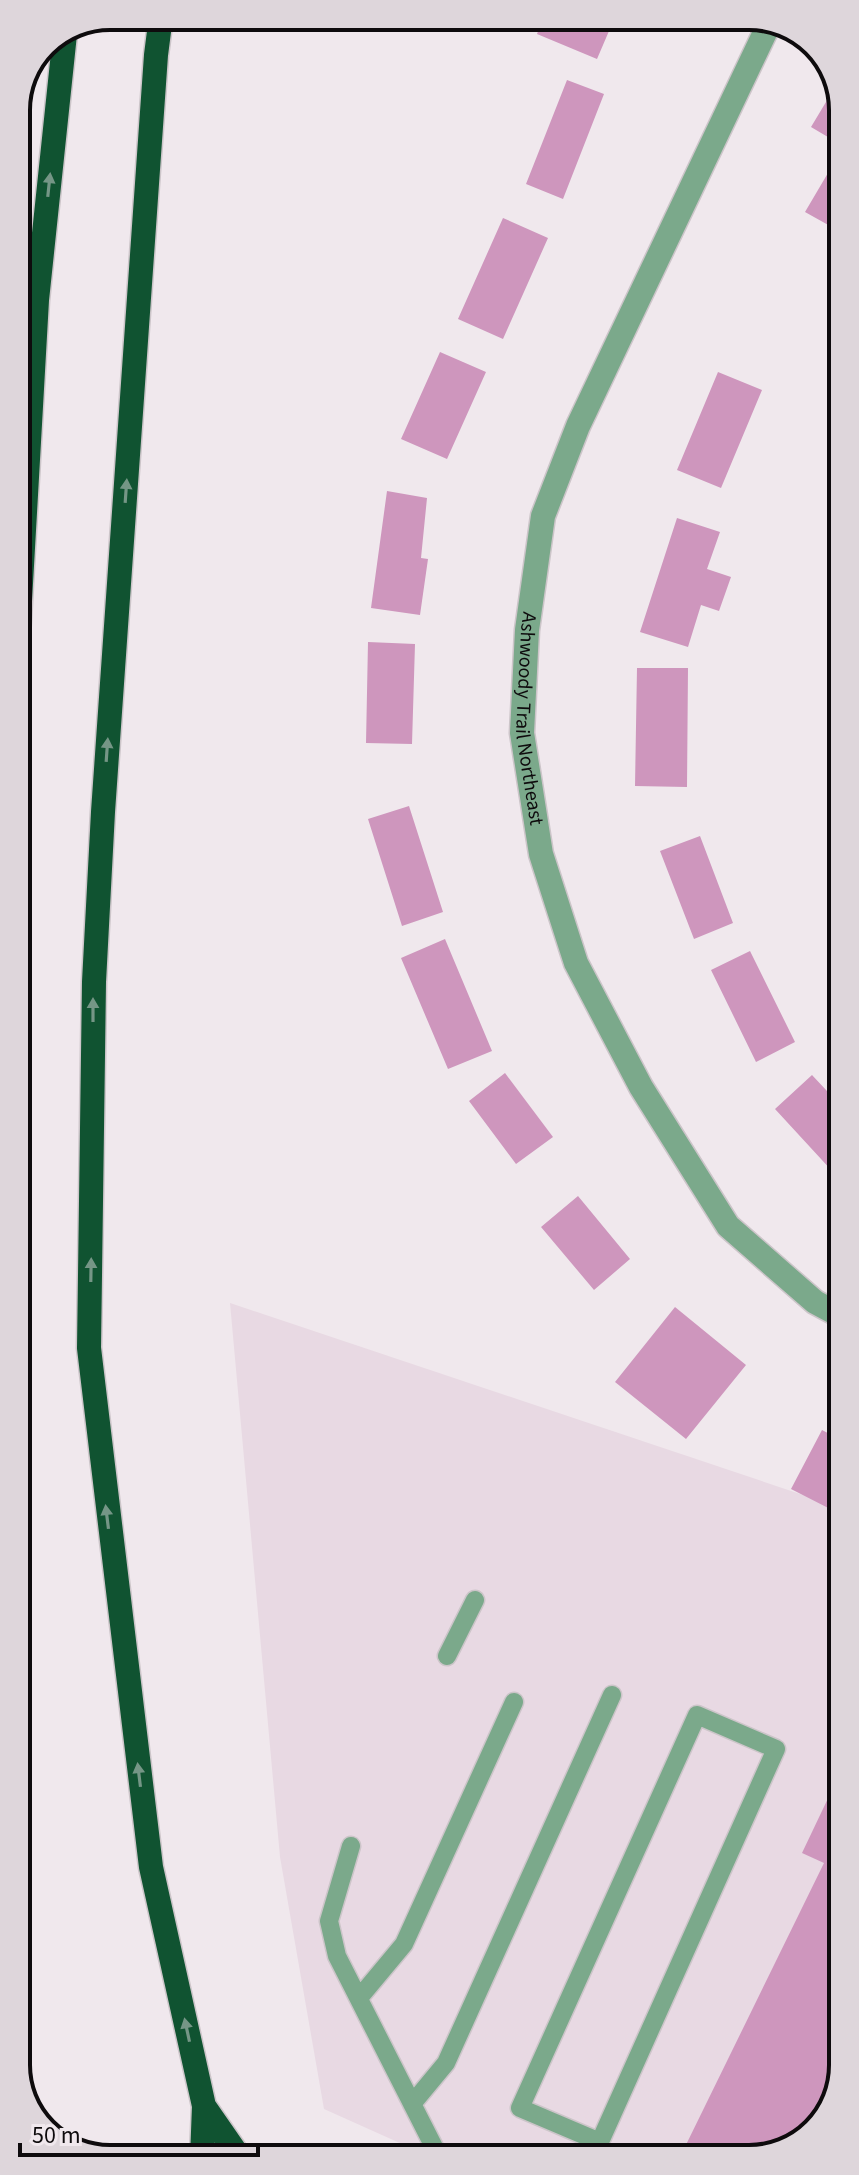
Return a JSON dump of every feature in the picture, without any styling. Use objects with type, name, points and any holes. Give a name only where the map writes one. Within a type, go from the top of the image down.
[{"type":"highway","points":[[159,30],[96,935],[89,1348],[151,1867],[204,2106],[202,2145]]},
{"type":"highway","points":[[30,424],[37,300],[64,45]]},
{"type":"highway","points":[[204,2106],[231,2145]]},
{"type":"street","name":"Ashwoody Trail Northeast","points":[[765,32],[578,426],[543,516],[527,630],[522,733],[541,854],[576,963],[641,1087],[728,1226],[815,1302],[829,1310]]},
{"type":"lane","points":[[447,1656],[475,1600]]},
{"type":"lane","points":[[412,2104],[446,2063],[612,1695]]},
{"type":"lane","points":[[359,1998],[404,1944],[514,1702]]},
{"type":"lane","points":[[589,2145],[520,2108],[697,1715],[776,1749],[599,2145]]},
{"type":"lane","points":[[351,1846],[329,1921],[337,1956],[433,2145]]},
{"type":"shaded area","points":[[230,1303],[829,1504],[829,2065],[821,2100],[798,2128],[775,2141],[749,2145],[404,2145],[324,2109],[280,1857]]},
{"type":"building","points":[[539,30],[609,30],[597,59],[537,34]]},
{"type":"building","points":[[567,80],[604,94],[563,199],[526,184]]},
{"type":"building","points":[[828,99],[829,138],[811,127]]},
{"type":"building","points":[[829,171],[829,225],[805,212]]},
{"type":"building","points":[[503,218],[548,238],[503,339],[458,319]]},
{"type":"building","points":[[440,352],[486,372],[447,459],[401,439]]},
{"type":"building","points":[[718,372],[762,390],[721,488],[677,470]]},
{"type":"building","points":[[387,491],[427,498],[421,558],[428,559],[420,615],[371,608]]},
{"type":"building","points":[[677,518],[720,532],[707,569],[731,577],[719,611],[701,605],[688,647],[640,632]]},
{"type":"building","points":[[368,642],[415,644],[412,744],[366,743]]},
{"type":"building","points":[[637,668],[688,668],[687,787],[635,786]]},
{"type":"building","points":[[409,806],[443,912],[402,926],[368,819]]},
{"type":"building","points":[[700,836],[733,923],[694,939],[660,851]]},
{"type":"building","points":[[445,939],[492,1051],[448,1069],[401,958]]},
{"type":"building","points":[[750,951],[795,1042],[756,1062],[711,970]]},
{"type":"building","points":[[505,1073],[553,1137],[516,1164],[469,1101]]},
{"type":"building","points":[[812,1075],[829,1093],[829,1168],[775,1109]]},
{"type":"building","points":[[578,1196],[630,1259],[594,1290],[541,1227]]},
{"type":"building","points":[[675,1307],[746,1365],[686,1439],[615,1382]]},
{"type":"building","points":[[822,1430],[829,1434],[829,1508],[791,1489]]},
{"type":"building","points":[[829,1796],[829,2065],[825,2091],[809,2118],[775,2141],[749,2145],[686,2145],[824,1863],[802,1853]]}]
